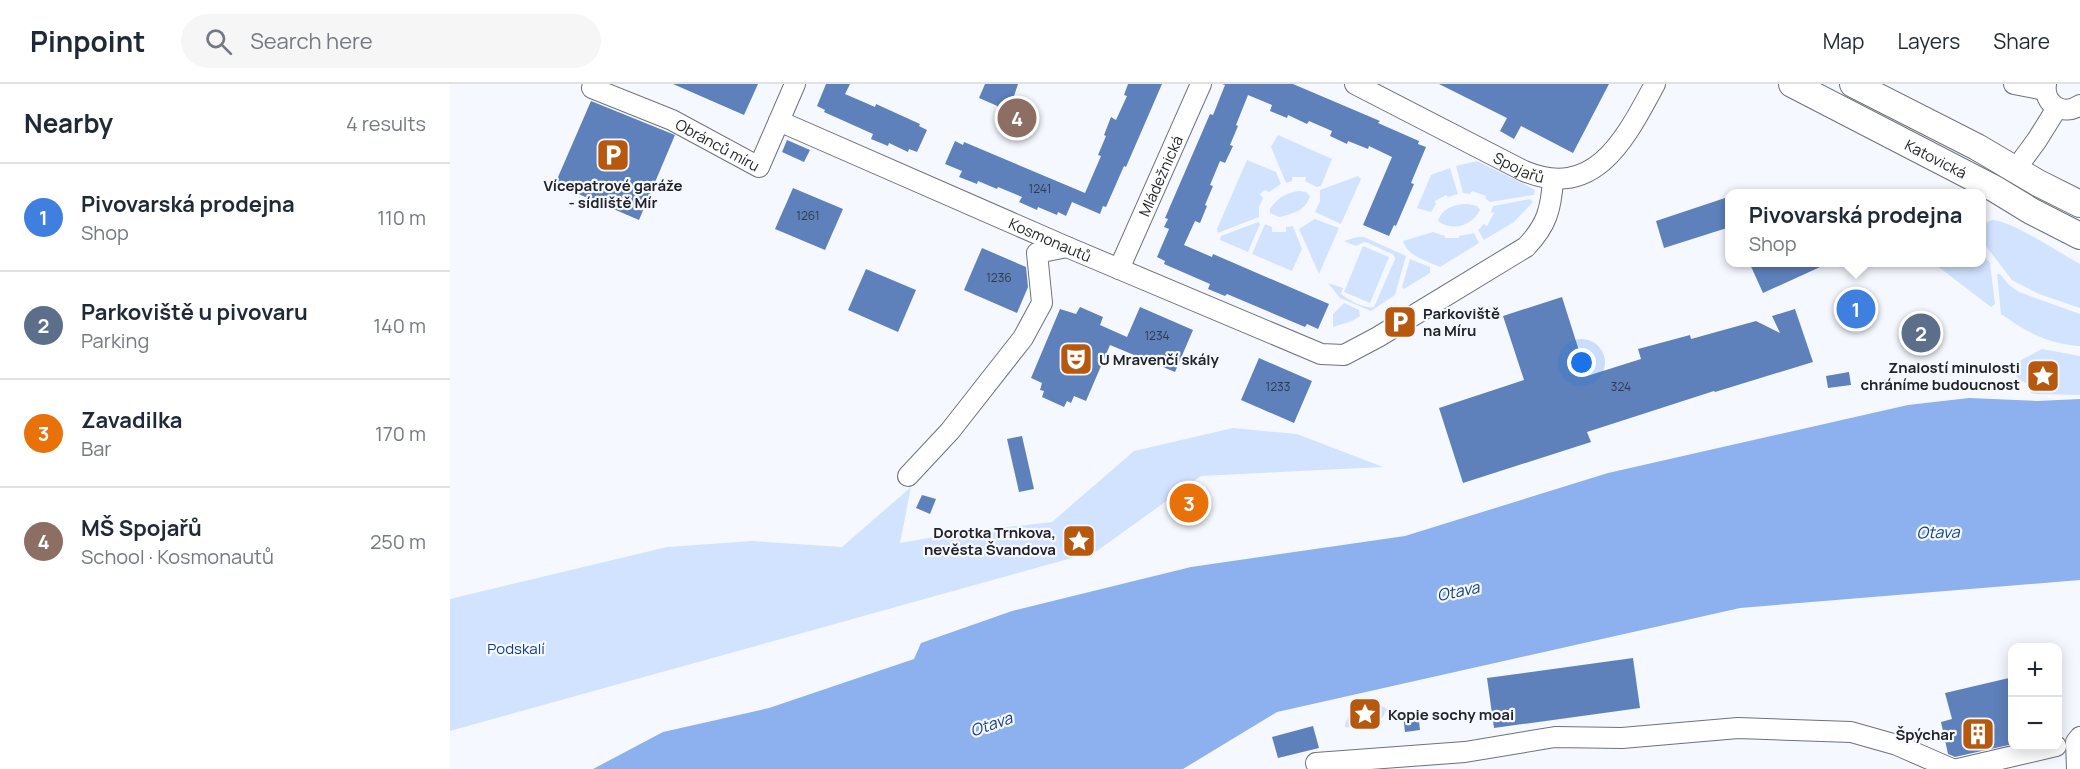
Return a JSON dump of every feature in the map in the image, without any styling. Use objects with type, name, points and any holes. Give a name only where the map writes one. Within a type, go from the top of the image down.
[{"type":"main road","name":"Katovická","points":[[1791,84],[1995,189],[2031,211],[2080,236]]},
{"type":"main road","name":"Katovická","points":[[1853,84],[1977,147],[2080,204]]},
{"type":"street","name":"Obránců míru","points":[[592,88],[672,120],[759,167],[795,84]]},
{"type":"street","name":"Mládežnická","points":[[1119,269],[1201,84]]},
{"type":"street","name":"Spojařů","points":[[1355,84],[1524,171],[1553,180],[1572,178],[1590,171],[1605,160],[1618,147],[1632,126],[1655,84]]},
{"type":"street","points":[[2014,84],[2046,87],[2049,101],[2057,108],[2070,110],[2080,105]]},
{"type":"street","points":[[2015,170],[2057,108]]},
{"type":"street","name":"Kosmonautů","points":[[779,121],[1067,247],[1321,354],[1344,355],[1378,337],[1526,247],[1547,218],[1553,180]]},
{"type":"street","points":[[908,476],[950,431],[1023,338],[1042,303],[1037,253],[1067,247]]},
{"type":"street","points":[[1316,763],[1465,752],[1555,736],[1622,738],[1738,728],[1851,732],[1897,745],[1952,769]]},
{"type":"street","points":[[1958,769],[2067,743],[2077,769]]},
{"type":"green space","points":[[1278,135],[1332,159],[1321,186],[1317,187],[1305,181],[1306,177],[1292,177],[1292,181],[1286,183],[1271,147]]},
{"type":"green space","points":[[1247,160],[1276,172],[1281,184],[1269,192],[1265,190],[1260,194],[1263,198],[1259,207],[1259,217],[1218,233],[1217,229]]},
{"type":"green space","points":[[1477,161],[1530,187],[1535,190],[1534,195],[1490,202],[1485,198],[1486,196],[1472,191],[1470,194],[1463,193],[1456,166]]},
{"type":"green space","points":[[1450,168],[1458,194],[1448,197],[1446,195],[1435,201],[1436,204],[1431,212],[1417,208],[1431,175]]},
{"type":"green space","points":[[1358,176],[1361,179],[1341,224],[1315,212],[1320,201],[1320,190]]},
{"type":"green space","points":[[1300,191],[1310,196],[1302,208],[1279,217],[1270,213],[1270,209],[1279,199],[1287,194]]},
{"type":"green space","points":[[1530,199],[1533,202],[1514,222],[1484,240],[1478,230],[1484,224],[1487,226],[1494,213],[1491,212],[1493,206]]},
{"type":"green space","points":[[1468,204],[1477,206],[1480,210],[1467,223],[1455,227],[1438,221],[1450,208]]},
{"type":"green space","points":[[1315,219],[1339,228],[1319,274],[1299,229]]},
{"type":"green space","points":[[1992,220],[2001,222],[2023,231],[2080,264],[2080,308],[2039,294],[2012,280],[1986,246],[1986,222]]},
{"type":"green space","points":[[1258,222],[1260,224],[1248,252],[1220,240],[1221,236]]},
{"type":"green space","points":[[1265,224],[1272,227],[1272,232],[1286,232],[1286,227],[1293,226],[1302,249],[1292,271],[1252,254]]},
{"type":"green space","points":[[1433,232],[1445,238],[1459,238],[1459,236],[1474,233],[1479,243],[1440,267],[1413,254],[1403,241]]},
{"type":"green space","points":[[1364,237],[1406,256],[1395,295],[1371,311],[1340,298],[1328,283],[1343,288],[1341,294],[1352,301],[1366,307],[1374,307],[1395,259],[1394,255],[1368,243],[1364,242],[1356,246],[1344,241]]},
{"type":"green space","points":[[1363,246],[1389,257],[1370,303],[1344,292]]},
{"type":"green space","points":[[1986,258],[1990,263],[1995,304],[1991,307],[1939,267],[1986,267]]},
{"type":"green space","points":[[1410,259],[1430,267],[1430,273],[1404,289],[1402,287]]},
{"type":"green space","points":[[1997,274],[2000,274],[2019,292],[2080,314],[2080,346],[2047,340],[2001,314]]},
{"type":"green space","points":[[1344,303],[1359,310],[1360,316],[1333,327],[1333,314]]},
{"type":"green space","points":[[2042,349],[2080,356],[2080,395],[2031,393],[2028,384],[2017,379],[2015,363]]},
{"type":"green space","name":"Podskalí","points":[[1233,428],[1297,434],[1383,467],[1201,476],[1097,551],[450,731],[450,599],[667,547],[752,541],[842,547],[911,487],[900,543],[969,531],[1052,522],[1134,451]]},
{"type":"green space","points":[[1369,704],[1379,704],[1387,709],[1383,717],[1365,729],[1345,727],[1350,715]]},
{"type":"water","name":"Otava","points":[[1969,398],[2037,401],[2080,399],[2080,580],[1740,608],[1277,712],[1183,769],[593,769],[663,732],[769,708],[914,659],[921,643],[1012,611],[1191,567],[1405,536],[1608,473],[1908,405]]},
{"type":"building","points":[[673,84],[758,84],[744,115]]},
{"type":"building","points":[[826,84],[850,84],[845,94],[875,107],[876,104],[920,124],[919,126],[927,130],[917,152],[909,149],[908,152],[889,143],[888,146],[871,139],[873,134],[824,112],[825,110],[817,106]]},
{"type":"building","points":[[985,84],[1018,84],[1009,111],[979,98]]},
{"type":"building","points":[[1128,84],[1162,84],[1126,167],[1124,166],[1106,207],[1103,206],[1100,214],[1072,202],[1066,216],[1058,212],[1057,215],[1038,207],[1037,210],[1019,202],[1022,197],[998,187],[997,189],[978,181],[977,184],[959,177],[962,171],[945,164],[955,141],[963,145],[964,142],[1085,193],[1101,156],[1098,155],[1111,117],[1116,120],[1127,96],[1124,95]]},
{"type":"building","points":[[1222,84],[1293,84],[1380,121],[1378,123],[1419,141],[1418,144],[1426,147],[1411,183],[1414,184],[1396,226],[1394,225],[1389,236],[1363,225],[1392,157],[1369,146],[1368,149],[1348,141],[1347,144],[1330,136],[1332,131],[1309,121],[1307,124],[1288,115],[1287,118],[1270,111],[1272,105],[1248,95],[1230,145],[1233,146],[1225,163],[1220,161],[1210,185],[1213,186],[1200,223],[1195,221],[1184,245],[1212,257],[1213,254],[1329,304],[1318,329],[1307,324],[1305,327],[1227,294],[1225,296],[1208,289],[1210,284],[1164,264],[1165,261],[1157,257],[1169,229],[1164,227],[1168,219],[1165,218],[1210,114],[1213,115],[1225,85]]},
{"type":"building","points":[[1439,84],[1609,84],[1573,153],[1521,126],[1514,139],[1500,131],[1507,118]]},
{"type":"building","points":[[591,101],[675,135],[639,220],[555,184]]},
{"type":"building","points":[[787,140],[810,150],[804,162],[782,152]]},
{"type":"building","points":[[793,188],[843,209],[825,250],[775,229]]},
{"type":"building","points":[[1725,198],[1725,229],[1664,248],[1656,221]]},
{"type":"building","points":[[982,248],[1026,267],[1028,287],[1017,313],[964,290]]},
{"type":"building","points":[[1751,267],[1820,267],[1763,293]]},
{"type":"building","points":[[866,269],[916,290],[898,332],[848,310]]},
{"type":"building","points":[[1866,294],[1874,320],[1849,328],[1841,301]]},
{"type":"building","points":[[1562,297],[1587,376],[1641,359],[1638,349],[1690,335],[1691,339],[1756,321],[1780,333],[1772,316],[1795,309],[1813,362],[1587,432],[1591,442],[1463,483],[1439,408],[1524,380],[1503,316]]},
{"type":"building","points":[[1080,307],[1103,317],[1100,325],[1127,337],[1140,307],[1193,330],[1175,372],[1110,345],[1086,401],[1074,396],[1071,403],[1067,401],[1064,407],[1042,397],[1044,391],[1040,390],[1042,383],[1031,378],[1060,309],[1076,314]]},
{"type":"building","points":[[1259,358],[1312,381],[1294,423],[1241,400]]},
{"type":"building","points":[[1849,372],[1851,385],[1828,388],[1826,376]]},
{"type":"building","points":[[1022,436],[1034,489],[1019,492],[1007,439]]},
{"type":"building","points":[[1199,489],[1204,503],[1183,510],[1179,496]]},
{"type":"building","points":[[922,495],[936,499],[930,514],[916,508]]},
{"type":"building","points":[[1633,658],[1640,708],[1494,728],[1487,678]]},
{"type":"building","points":[[2008,678],[2008,745],[1955,757],[1948,754],[1941,722],[1952,719],[1945,693]]},
{"type":"building","points":[[1418,713],[1420,730],[1405,732],[1403,715]]},
{"type":"building","points":[[1313,726],[1319,748],[1278,758],[1272,737]]},
{"type":"place","name":"MŠ Spojařů","points":[[1017,118]]},
{"type":"place","name":"Vícepatrové garáže - sídliště Mír","points":[[613,155]]},
{"type":"place","name":"Pivovarská prodejna","points":[[1856,309]]},
{"type":"place","name":"Parkoviště na Míru","points":[[1400,322]]},
{"type":"place","name":"Parkoviště u pivovaru","points":[[1921,333]]},
{"type":"place","name":"U Mravenčí skály","points":[[1076,359]]},
{"type":"place","name":"Znalostí minulosti chráníme budoucnost","points":[[2043,376]]},
{"type":"place","name":"Zavadilka","points":[[1189,503]]},
{"type":"place","name":"Dorotka Trnkova, nevěsta Švandova","points":[[1079,541]]},
{"type":"place","name":"Kopie sochy moai","points":[[1365,714]]},
{"type":"place","name":"Špýchar","points":[[1978,734]]}]
